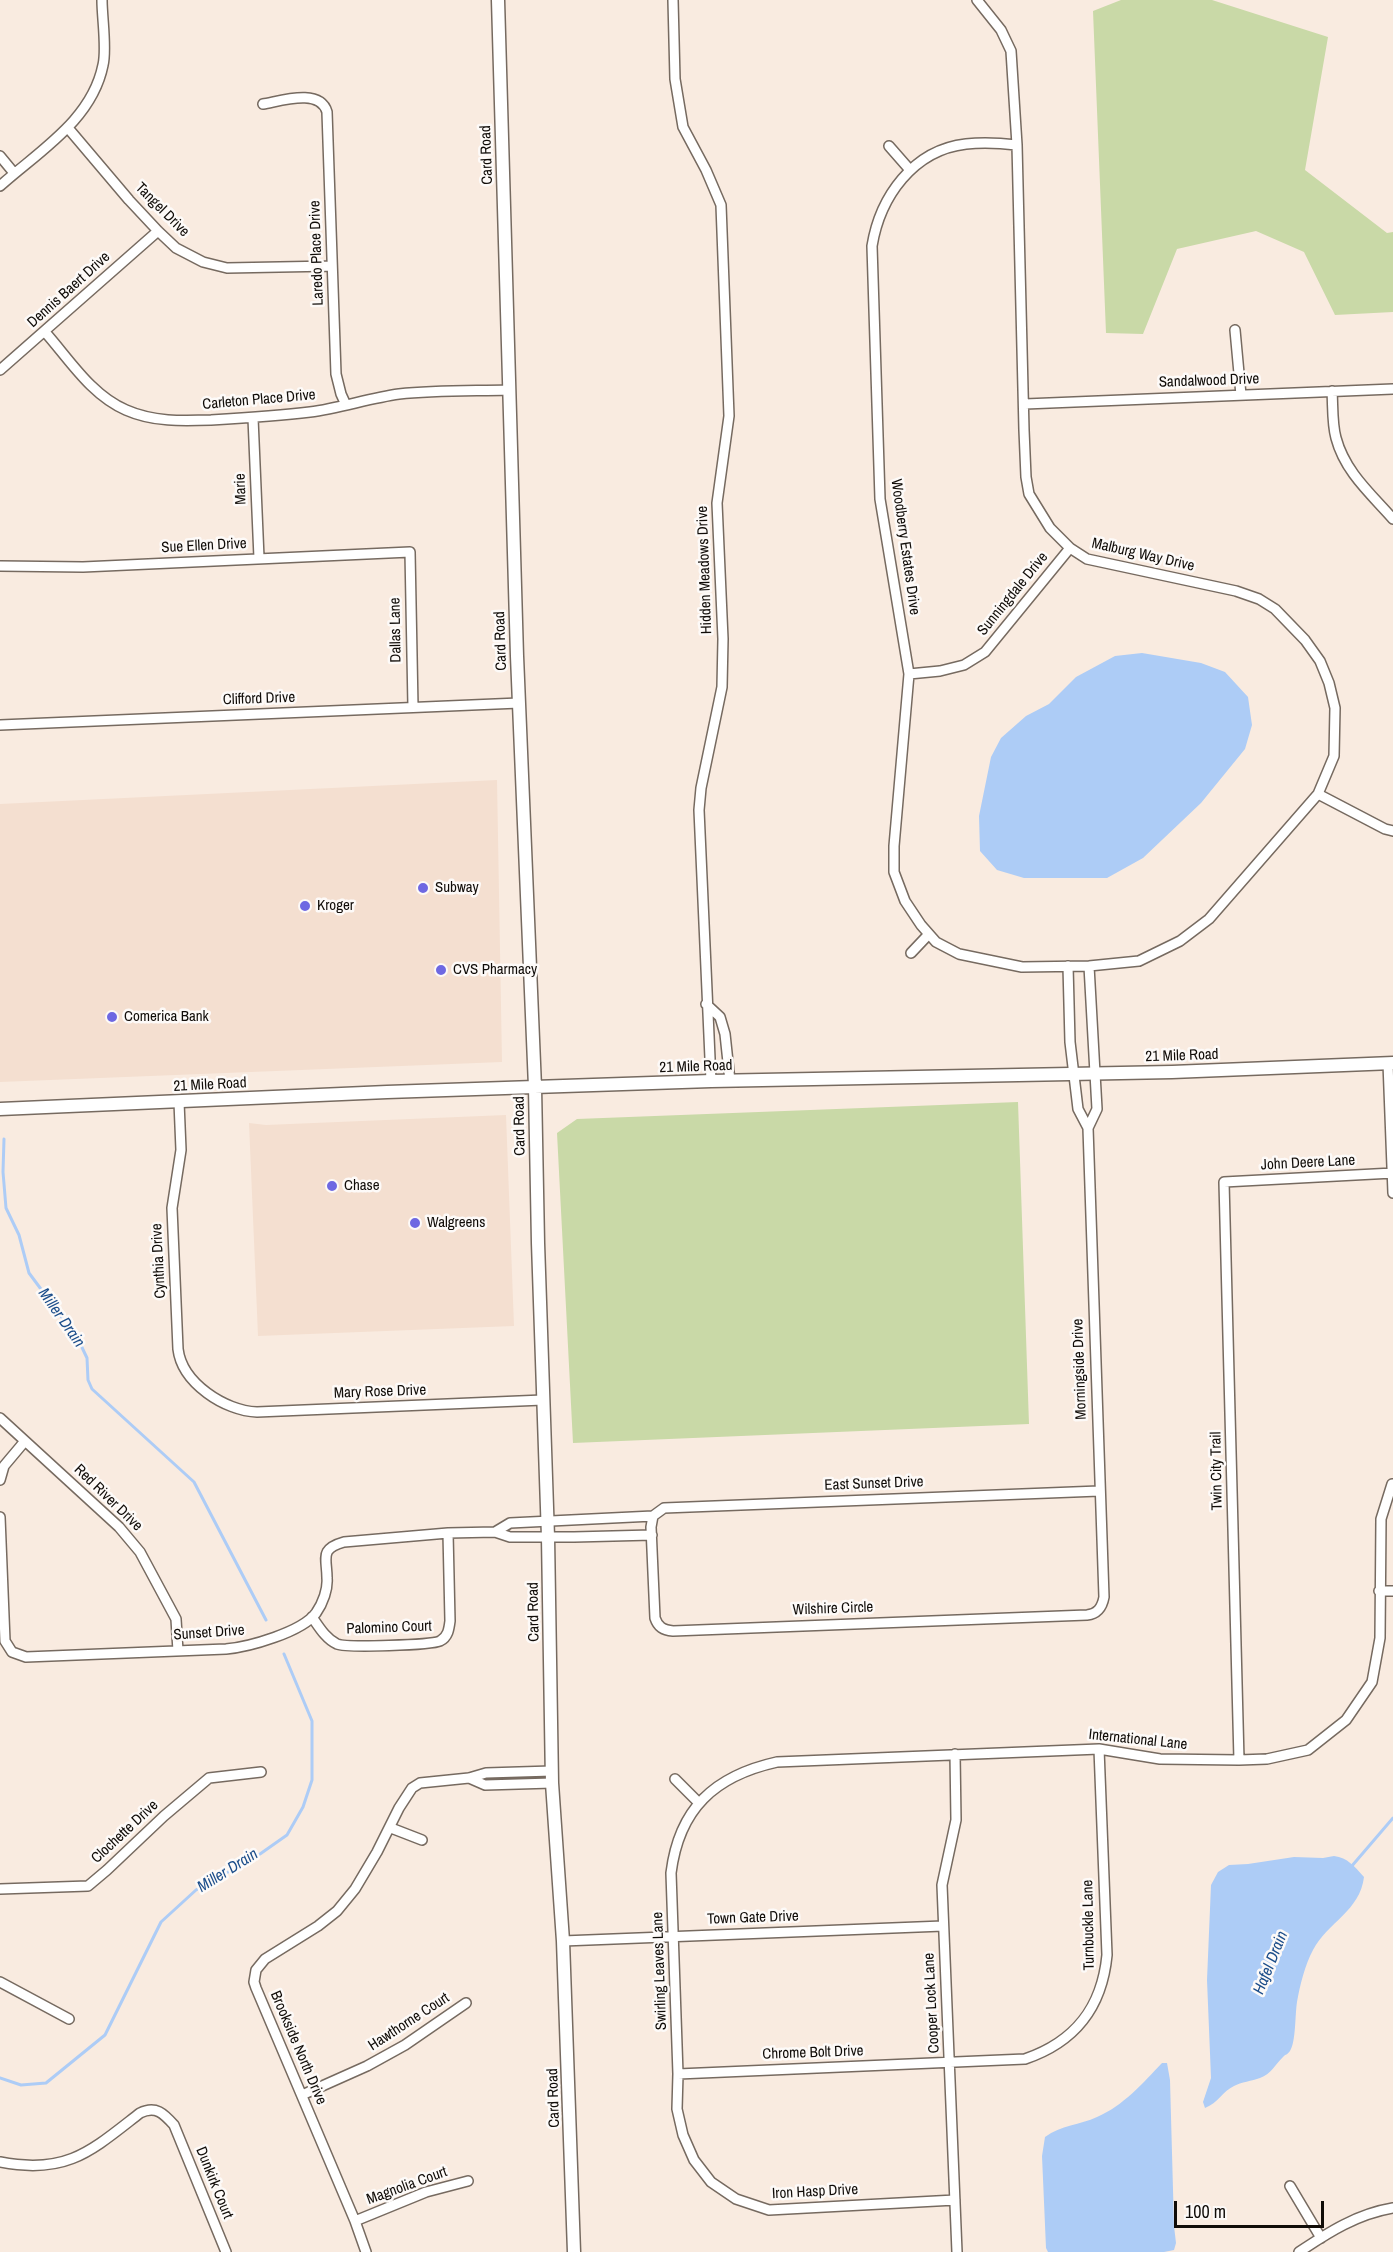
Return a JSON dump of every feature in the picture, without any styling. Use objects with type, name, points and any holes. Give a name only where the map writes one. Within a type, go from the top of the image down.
[{"type":"street","points":[[0,186],[68,128],[84,110],[92,96],[104,62],[102,0]]},
{"type":"street","name":"Card Road","points":[[498,0],[508,390],[535,1088],[548,1537],[552,1777],[563,1941],[574,2252]]},
{"type":"street","name":"Hidden Meadows Drive","points":[[673,0],[675,79],[683,127],[706,170],[721,205],[729,416],[717,503],[723,639],[722,687],[701,788],[699,810],[711,1081]]},
{"type":"street","name":"Malburg Way Drive","points":[[980,0],[1002,30],[1011,51],[1017,145],[1026,477],[1029,494],[1050,528],[1070,548],[1087,559],[1236,591],[1258,599],[1275,609],[1305,639],[1320,661],[1329,683],[1335,708],[1334,756],[1318,794],[1209,919],[1180,941],[1138,961],[1089,966]]},
{"type":"street","name":"Laredo Place Drive","points":[[263,104],[300,98],[320,101],[327,112],[336,374],[340,394],[346,405]]},
{"type":"street","name":"Tangel Drive","points":[[68,128],[158,231],[190,257],[214,266],[240,268],[333,266]]},
{"type":"street","name":"Woodberry Estates Drive","points":[[1017,145],[964,144],[939,152],[916,164],[898,183],[875,225],[872,246],[880,499],[909,674],[894,846],[894,872],[905,901],[929,934],[936,942],[959,954],[1022,967],[1089,966]]},
{"type":"street","points":[[889,146],[910,170]]},
{"type":"street","points":[[0,156],[14,173]]},
{"type":"street","name":"Dennis Baert Drive","points":[[0,370],[158,231]]},
{"type":"street","points":[[1235,330],[1241,395]]},
{"type":"street","name":"Carleton Place Drive","points":[[45,332],[94,389],[124,410],[142,417],[180,421],[253,418],[310,412],[399,394],[508,390]]},
{"type":"street","name":"Sandalwood Drive","points":[[1025,404],[1393,388]]},
{"type":"street","points":[[1332,391],[1335,437],[1343,455],[1359,483],[1393,519]]},
{"type":"street","name":"Marie","points":[[253,418],[259,558]]},
{"type":"street","name":"Sunningdale Drive","points":[[909,674],[940,671],[964,665],[985,652],[1070,548]]},
{"type":"street","name":"Sue Ellen Drive","points":[[0,566],[83,567],[410,552]]},
{"type":"street","name":"Dallas Lane","points":[[410,552],[413,707]]},
{"type":"street","name":"Clifford Drive","points":[[0,725],[519,703]]},
{"type":"street","points":[[1318,794],[1393,831]]},
{"type":"street","points":[[910,952],[929,934]]},
{"type":"street","name":"Morningside Drive","points":[[1068,966],[1070,1042],[1078,1109],[1088,1128],[1104,1598],[1100,1608]]},
{"type":"street","name":"Morningside Drive","points":[[1088,1128],[1097,1109],[1089,966]]},
{"type":"street","points":[[706,1004],[720,1017],[725,1034],[730,1081]]},
{"type":"street","points":[[1390,1063],[1393,1193]]},
{"type":"street","name":"21 Mile Road","points":[[0,1109],[711,1081],[1095,1073],[1390,1063]]},
{"type":"street","name":"Cynthia Drive","points":[[179,1102],[181,1150],[172,1208],[178,1355],[189,1374],[220,1402]]},
{"type":"street","name":"John Deere Lane","points":[[1224,1182],[1392,1173]]},
{"type":"street","name":"Twin City Trail","points":[[1224,1182],[1239,1760]]},
{"type":"street","name":"Mary Rose Drive","points":[[220,1402],[241,1411],[257,1412],[543,1400]]},
{"type":"street","name":"Red River Drive","points":[[0,1418],[119,1527],[140,1552],[176,1619],[178,1651]]},
{"type":"street","points":[[0,1480],[4,1466],[25,1441]]},
{"type":"street","name":"International Lane","points":[[712,1790],[741,1772],[777,1762],[1099,1749],[1160,1760],[1239,1760],[1267,1759],[1308,1750],[1346,1720],[1372,1682],[1380,1638],[1381,1519],[1392,1484]]},
{"type":"street","name":"East Sunset Drive","points":[[547,1520],[653,1516],[659,1510],[669,1507],[1099,1491]]},
{"type":"street","points":[[312,1617],[322,1603],[327,1587],[325,1556],[329,1548],[344,1542],[448,1533],[495,1532],[510,1537],[652,1535],[653,1516]]},
{"type":"street","name":"Sunset Drive","points":[[0,1517],[4,1633],[8,1647],[18,1655],[26,1657],[226,1650],[256,1645],[295,1628],[312,1617]]},
{"type":"street","points":[[495,1532],[510,1523],[547,1520]]},
{"type":"street","name":"Palomino Court","points":[[312,1617],[328,1638],[341,1645],[428,1643],[442,1640],[448,1632],[450,1621],[448,1533]]},
{"type":"street","name":"Wilshire Circle","points":[[652,1535],[655,1617],[657,1624],[666,1630],[1095,1614],[1100,1608]]},
{"type":"street","points":[[1379,1591],[1393,1591]]},
{"type":"street","name":"Turnbuckle Lane","points":[[950,2063],[1025,2059],[1046,2052],[1075,2030],[1100,1993],[1107,1955],[1099,1749]]},
{"type":"street","name":"Cooper Lock Lane","points":[[955,1754],[956,1820],[942,1885],[957,2252]]},
{"type":"street","name":"Clochette Drive","points":[[0,1888],[88,1886],[209,1778],[261,1772]]},
{"type":"street","name":"Brookside North Drive","points":[[366,2252],[254,1982],[256,1970],[265,1959],[298,1941],[337,1911],[355,1888],[391,1828],[406,1795],[420,1783],[469,1778],[486,1773],[552,1777]]},
{"type":"street","points":[[675,1779],[699,1803]]},
{"type":"street","name":"Swirling Leaves Lane","points":[[694,2160],[683,2135],[677,2109],[678,2074],[671,1874],[675,1845],[686,1820],[712,1790]]},
{"type":"street","points":[[391,1828],[422,1840]]},
{"type":"street","name":"Town Gate Drive","points":[[563,1941],[943,1926]]},
{"type":"street","points":[[0,1982],[69,2019]]},
{"type":"street","name":"Hawthorne Court","points":[[302,2095],[367,2066],[405,2045],[466,2002]]},
{"type":"street","name":"Chrome Bolt Drive","points":[[678,2074],[950,2063]]},
{"type":"street","name":"Dunkirk Court","points":[[0,2162],[22,2166],[45,2166],[69,2160],[91,2151],[147,2109],[156,2109],[174,2125],[226,2252]]},
{"type":"street","name":"Iron Hasp Drive","points":[[694,2160],[711,2182],[736,2199],[768,2210],[955,2200]]},
{"type":"street","name":"Magnolia Court","points":[[355,2221],[426,2192],[468,2181]]},
{"type":"street","points":[[1290,2186],[1321,2238]]},
{"type":"street","points":[[1299,2252],[1362,2216],[1393,2208]]},
{"type":"shaded area","points":[[497,780],[502,1062],[0,1082],[0,804]]},
{"type":"shaded area","points":[[506,1115],[514,1326],[258,1336],[249,1123],[266,1125]]},
{"type":"green space","points":[[1121,0],[1212,0],[1328,37],[1305,170],[1387,233],[1393,232],[1393,312],[1335,315],[1304,252],[1256,231],[1177,249],[1143,334],[1106,333],[1093,11]]},
{"type":"green space","points":[[1018,1102],[1029,1424],[573,1443],[557,1133],[577,1119]]},
{"type":"water","points":[[1142,653],[1201,663],[1225,672],[1248,697],[1252,725],[1245,749],[1201,803],[1143,858],[1107,878],[1024,878],[997,870],[980,851],[979,816],[991,757],[1001,738],[1026,716],[1049,704],[1076,677],[1115,656]]},
{"type":"water","points":[[1334,1856],[1347,1861],[1364,1877],[1361,1889],[1350,1908],[1319,1940],[1310,1956],[1298,1996],[1290,2051],[1267,2074],[1234,2086],[1205,2108],[1203,2102],[1211,2078],[1207,1980],[1211,1885],[1218,1872],[1229,1865],[1294,1857]]},
{"type":"water","points":[[1162,2063],[1167,2063],[1170,2080],[1176,2243],[1174,2250],[1164,2252],[1048,2252],[1042,2156],[1045,2137],[1057,2130],[1091,2120],[1115,2107]]},
{"type":"waterway","name":"Miller Drain","points":[[4,1139],[3,1172],[6,1208],[19,1235],[29,1273],[78,1339],[87,1358],[88,1380],[92,1389],[194,1482],[266,1620]]},
{"type":"waterway","name":"Miller Drain","points":[[0,2078],[21,2085],[46,2083],[105,2035],[161,1922],[196,1890],[260,1854],[287,1835],[303,1807],[312,1780],[312,1721],[284,1654]]},
{"type":"waterway","name":"Hafel Drain","points":[[1351,1867],[1393,1818]]},
{"type":"place","name":"Subway","points":[[423,888]]},
{"type":"place","name":"Kroger","points":[[305,906]]},
{"type":"place","name":"CVS Pharmacy","points":[[441,970]]},
{"type":"place","name":"Comerica Bank","points":[[112,1017]]},
{"type":"place","name":"Chase","points":[[332,1186]]},
{"type":"place","name":"Walgreens","points":[[415,1223]]}]
